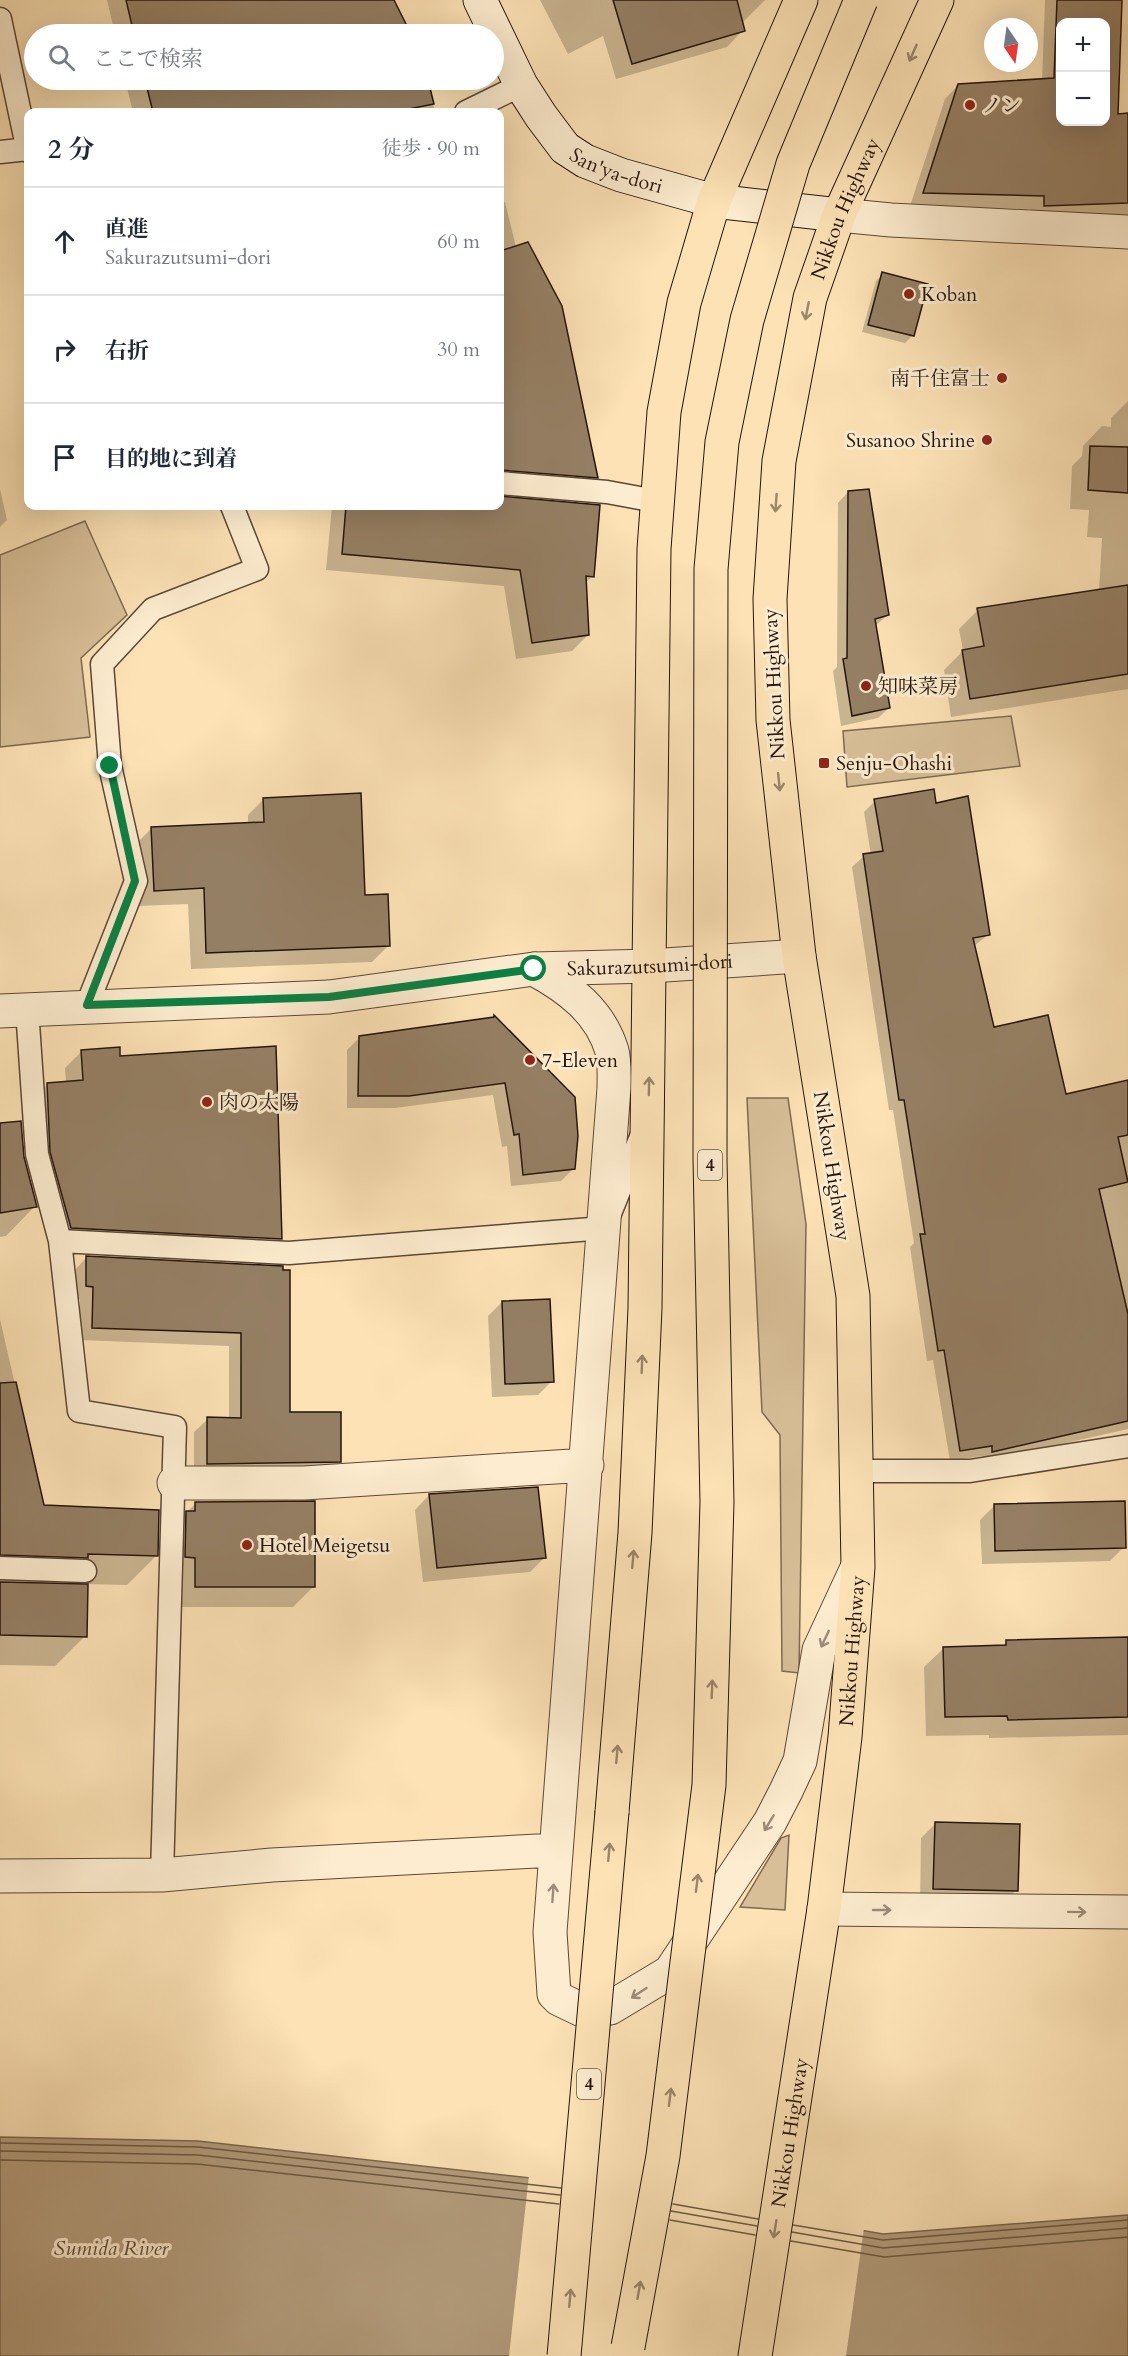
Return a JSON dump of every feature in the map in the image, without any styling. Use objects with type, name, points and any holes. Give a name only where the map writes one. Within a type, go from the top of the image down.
[{"type":"highway","name":"4","points":[[564,2356],[635,1533],[645,1308],[650,966],[650,753],[656,501],[664,412],[684,303],[714,201],[801,0]]},
{"type":"highway","name":"4","points":[[627,2356],[663,2156],[709,1785],[717,1502],[710,1159],[711,569],[722,442],[747,320],[793,164],[861,0]]},
{"type":"highway","name":"Nikkou Highway","points":[[755,2356],[824,1909],[845,1737],[858,1567],[853,1296],[799,956],[773,720],[770,599],[779,461],[810,298],[839,215],[937,0]]},
{"type":"street","name":"San'ya-dori","points":[[480,0],[492,24]]},
{"type":"street","name":"San'ya-dori","points":[[504,50],[521,85],[565,148],[585,161],[621,175],[714,201],[891,220],[1128,232]]},
{"type":"street","name":"Sakurazutsumi-dori","points":[[14,1010],[87,1005],[329,997],[534,969],[650,966],[799,956]]},
{"type":"street","points":[[534,969],[566,986],[583,1001],[600,1026],[613,1052],[614,1103],[550,1932],[554,1994],[582,2010],[610,2008],[670,1972],[770,1822],[800,1761],[819,1650],[858,1567]]},
{"type":"street","points":[[174,1483],[304,1483],[586,1466]]},
{"type":"street","points":[[0,1876],[162,1875],[272,1865],[556,1850]]},
{"type":"street","points":[[824,1909],[1128,1912]]},
{"type":"lane","points":[[0,19],[24,131]]},
{"type":"lane","points":[[474,108],[521,85]]},
{"type":"lane","points":[[0,152],[24,150]]},
{"type":"lane","points":[[504,483],[607,492],[656,501]]},
{"type":"lane","points":[[87,1005],[135,881],[110,766],[102,664],[153,609],[257,569],[234,510]]},
{"type":"lane","points":[[14,1010],[38,1154],[60,1240],[79,1411],[175,1427],[162,1875]]},
{"type":"lane","points":[[60,1240],[288,1253],[604,1228],[648,1119]]},
{"type":"lane","points":[[856,1472],[970,1471],[1128,1446]]},
{"type":"lane","points":[[0,1568],[85,1571]]},
{"type":"shaded area","points":[[85,521],[127,615],[81,658],[90,737],[0,747],[0,555]]},
{"type":"shaded area","points":[[1011,716],[1020,766],[847,787],[843,731]]},
{"type":"shaded area","points":[[747,1098],[788,1098],[806,1224],[799,1673],[782,1671],[780,1435],[762,1412]]},
{"type":"shaded area","points":[[789,1835],[785,1910],[740,1907],[781,1838]]},
{"type":"water","name":"Sumida River","points":[[0,2137],[198,2141],[612,2187],[883,2234],[1128,2215],[1128,2356],[0,2356]]},
{"type":"pier","points":[[529,2175],[612,2184],[864,2228],[846,2356],[509,2356]]},
{"type":"building","points":[[126,0],[394,0],[406,24],[132,24]]},
{"type":"building","points":[[613,0],[737,0],[745,31],[632,64]]},
{"type":"building","points":[[1057,0],[1122,0],[1118,114],[1128,113],[1128,203],[1044,206],[1044,196],[923,193],[958,84],[1054,78],[1056,26],[1056,126],[1110,126],[1110,18],[1056,18]]},
{"type":"building","points":[[148,90],[430,90],[434,104],[414,108],[152,108]]},
{"type":"building","points":[[528,242],[562,306],[598,478],[504,470],[504,250]]},
{"type":"building","points":[[882,272],[928,284],[914,336],[868,325]]},
{"type":"building","points":[[1090,446],[1128,447],[1128,493],[1088,490]]},
{"type":"building","points":[[869,489],[889,615],[875,619],[890,708],[852,716],[843,659],[847,658],[848,491]]},
{"type":"building","points":[[504,496],[600,505],[594,577],[586,576],[589,635],[532,643],[520,570],[342,554],[346,510],[504,510]]},
{"type":"building","points":[[1128,585],[1128,674],[970,699],[962,650],[984,646],[977,608]]},
{"type":"building","points":[[934,789],[936,803],[968,796],[990,935],[973,938],[994,1027],[1048,1015],[1066,1094],[1128,1080],[1128,1135],[1118,1137],[1128,1182],[1099,1189],[1128,1314],[1128,1421],[992,1452],[992,1446],[960,1451],[944,1350],[938,1351],[920,1234],[925,1234],[904,1100],[899,1100],[863,854],[883,851],[874,799]]},
{"type":"building","points":[[361,793],[365,895],[388,894],[390,946],[206,953],[204,888],[154,891],[151,827],[264,822],[263,798]]},
{"type":"building","points":[[494,1015],[575,1097],[578,1136],[575,1169],[523,1175],[519,1134],[514,1135],[505,1083],[409,1096],[358,1096],[359,1036],[494,1017]]},
{"type":"building","points":[[276,1046],[282,1239],[71,1228],[50,1152],[47,1083],[83,1080],[81,1050],[120,1047],[120,1056]]},
{"type":"building","points":[[21,1121],[24,1157],[37,1207],[0,1213],[0,1123]]},
{"type":"building","points":[[86,1256],[283,1266],[283,1270],[290,1270],[290,1412],[341,1412],[341,1462],[207,1464],[207,1417],[241,1418],[241,1333],[92,1328],[93,1287],[86,1286]]},
{"type":"building","points":[[550,1299],[554,1382],[505,1384],[502,1301]]},
{"type":"building","points":[[16,1382],[44,1505],[159,1510],[158,1556],[88,1554],[88,1558],[0,1555],[0,1383]]},
{"type":"building","points":[[538,1487],[546,1558],[437,1568],[429,1494]]},
{"type":"building","points":[[315,1501],[315,1587],[195,1587],[195,1558],[185,1557],[186,1511],[195,1511],[195,1502]]},
{"type":"building","points":[[1125,1501],[1126,1548],[995,1551],[994,1504]]},
{"type":"building","points":[[0,1582],[88,1584],[87,1637],[0,1635]]},
{"type":"building","points":[[1128,1637],[1128,1717],[1008,1720],[1007,1716],[945,1717],[943,1647],[1006,1645],[1006,1640]]},
{"type":"building","points":[[935,1822],[1020,1824],[1018,1891],[933,1889]]},
{"type":"place","name":"ノン","points":[[970,105]]},
{"type":"place","name":"Koban","points":[[909,294]]},
{"type":"place","name":"南千住富士","points":[[1002,378]]},
{"type":"place","name":"Susanoo Shrine","points":[[987,440]]},
{"type":"place","name":"知味菜房","points":[[866,686]]},
{"type":"place","name":"Senju-Ohashi","points":[[824,763]]},
{"type":"place","name":"7-Eleven","points":[[530,1060]]},
{"type":"place","name":"肉の太陽","points":[[207,1102]]},
{"type":"place","name":"Hotel Meigetsu","points":[[247,1545]]},
{"type":"route","points":[[110,766],[135,881],[87,1005],[329,997],[534,969]]}]
